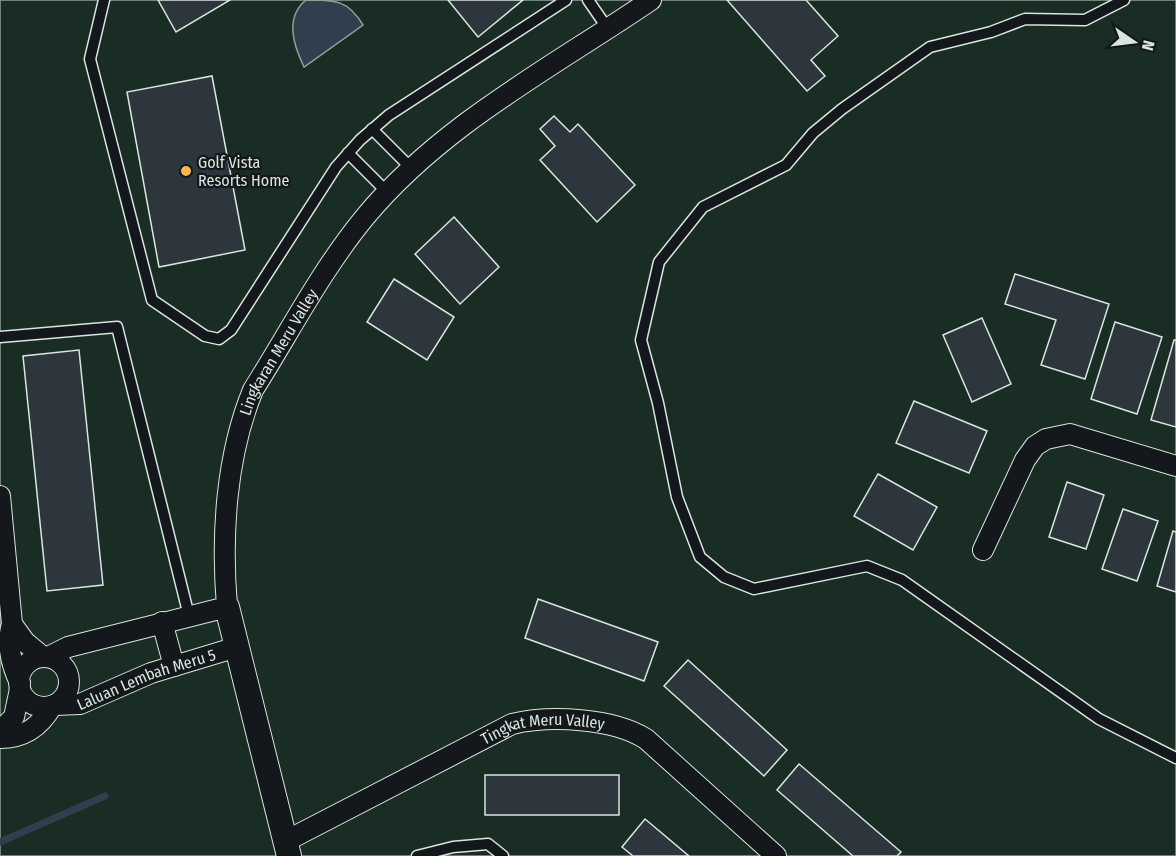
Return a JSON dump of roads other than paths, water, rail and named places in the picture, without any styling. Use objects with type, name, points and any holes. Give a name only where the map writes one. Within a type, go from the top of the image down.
[{"type":"street","name":"Lingkaran Meru Valley","points":[[287,848],[227,607],[224,575],[228,502],[243,413],[253,390],[346,241],[387,192],[411,168],[464,124],[651,0]]},
{"type":"street","points":[[983,550],[1025,460],[1035,446],[1046,439],[1070,434],[1176,466]]},
{"type":"street","points":[[0,496],[12,624],[9,635],[11,663],[20,686],[33,704],[53,705],[66,694],[69,678],[62,664],[45,657],[25,642],[12,624]]},
{"type":"street","points":[[0,731],[14,717],[24,669],[35,659],[68,647],[227,607]]},
{"type":"street","points":[[162,622],[174,666]]},
{"type":"street","name":"Laluan Lembah Meru 5","points":[[0,738],[16,737],[37,727],[53,705],[80,704],[174,666],[237,647]]},
{"type":"street","name":"Tingkat Meru Valley","points":[[287,848],[512,724],[529,720],[602,723],[635,732],[646,739],[776,856]]},
{"type":"lane","points":[[104,0],[90,59],[152,300],[205,336],[219,339],[231,330],[348,153],[372,129],[389,115],[566,0]]},
{"type":"lane","points":[[588,0],[608,29]]},
{"type":"lane","points":[[1124,0],[1085,20],[1025,19],[991,32],[930,47],[889,74],[813,133],[786,165],[703,207],[659,262],[641,340],[658,404],[677,497],[700,556],[724,577],[754,589],[867,566],[902,580],[1099,719],[1176,758]]},
{"type":"lane","points":[[372,129],[411,168]]},
{"type":"lane","points":[[348,153],[387,192]]},
{"type":"lane","points":[[0,337],[117,327],[189,616]]},
{"type":"lane","points":[[417,856],[453,847],[488,844],[503,856]]},
{"type":"water","points":[[306,0],[340,3],[352,11],[363,25],[304,67],[294,41],[293,24],[299,7]]},
{"type":"waterway","points":[[0,842],[105,796]]},
{"type":"place","name":"Golf Vista Resorts Home","points":[[186,171]]}]
